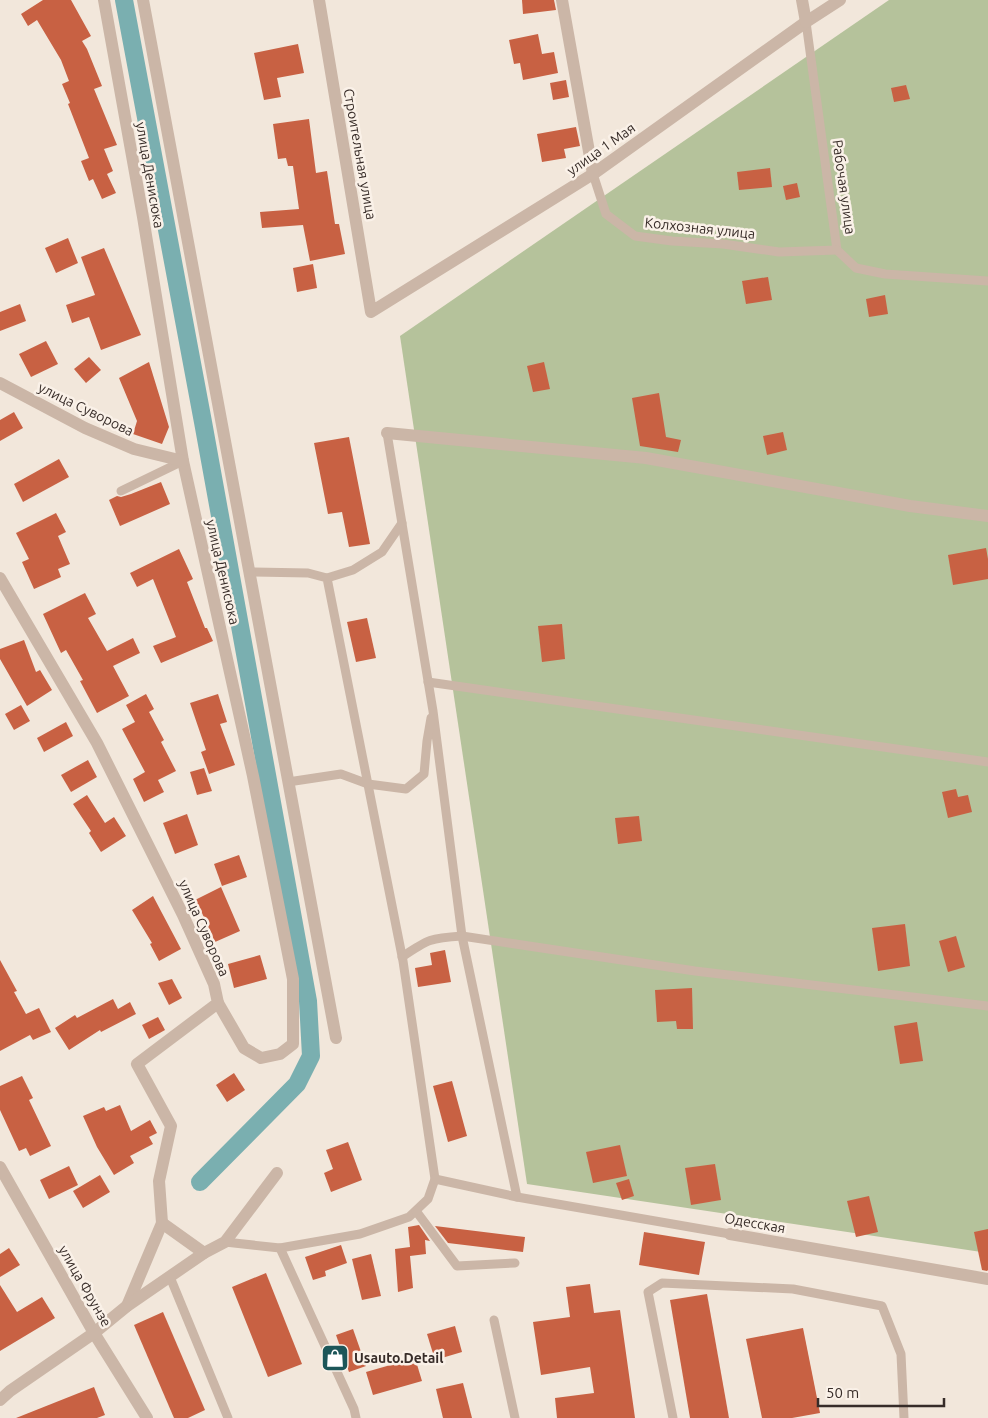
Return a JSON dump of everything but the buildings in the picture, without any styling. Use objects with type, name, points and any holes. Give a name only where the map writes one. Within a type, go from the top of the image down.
[{"type":"street","name":"улица Денисюка","points":[[104,0],[143,217],[183,461],[253,776],[293,979],[293,1044],[280,1054],[260,1058],[244,1048],[218,1003]]},
{"type":"street","points":[[143,0],[336,1038]]},
{"type":"street","name":"Строительная улица","points":[[319,0],[371,312]]},
{"type":"street","name":"Колхозная улица","points":[[562,0],[593,174]]},
{"type":"street","name":"Рабочая улица","points":[[802,0],[806,22]]},
{"type":"street","name":"улица 1 Мая","points":[[371,312],[593,174],[806,22],[840,0]]},
{"type":"street","name":"улица Суворова","points":[[0,383],[85,428],[126,446],[183,461]]},
{"type":"street","points":[[387,433],[646,458],[910,506],[988,516]]},
{"type":"street","name":"улица Суворова","points":[[0,578],[97,743],[183,915],[214,984],[218,1003]]},
{"type":"street","points":[[128,1306],[162,1222],[159,1181],[171,1126],[137,1064],[218,1003]]},
{"type":"street","name":"улица Фрунзе","points":[[0,1166],[94,1332],[147,1418]]},
{"type":"street","points":[[0,1400],[10,1390],[128,1306],[204,1253],[225,1242],[276,1173]]},
{"type":"street","points":[[162,1222],[204,1253]]},
{"type":"street","name":"Одесская","points":[[730,1234],[988,1279]]},
{"type":"lane","name":"Рабочая улица","points":[[806,22],[838,250],[856,268],[878,272],[988,281]]},
{"type":"lane","name":"Колхозная улица","points":[[593,174],[606,214],[635,236],[779,252],[838,250]]},
{"type":"lane","points":[[387,433],[433,711],[462,936],[517,1197]]},
{"type":"lane","points":[[121,491],[183,461]]},
{"type":"lane","points":[[249,572],[308,573],[327,578],[353,570],[382,552],[402,523]]},
{"type":"lane","points":[[225,1242],[280,1248],[360,1234],[409,1217],[428,1199],[434,1179],[402,957],[327,578]]},
{"type":"lane","points":[[428,682],[988,762]]},
{"type":"lane","points":[[288,782],[342,774],[368,784],[406,789],[424,774],[427,741],[433,711]]},
{"type":"lane","points":[[402,957],[424,942],[436,937],[462,936],[695,971],[988,1006]]},
{"type":"lane","name":"Одесская","points":[[434,1179],[517,1197],[730,1234]]},
{"type":"lane","points":[[416,1211],[457,1266],[515,1263]]},
{"type":"lane","points":[[280,1248],[354,1409],[356,1418]]},
{"type":"lane","points":[[170,1277],[228,1418]]},
{"type":"lane","points":[[673,1418],[648,1292],[662,1283],[793,1289],[882,1306],[901,1354],[904,1418]]},
{"type":"lane","points":[[494,1320],[515,1418]]},
{"type":"green space","points":[[889,0],[988,0],[988,1253],[527,1184],[400,336]]},
{"type":"waterway","points":[[124,0],[308,1001],[311,1056],[297,1084],[200,1182]]},
{"type":"place","name":"Usauto.Detail","points":[[335,1358]]}]
